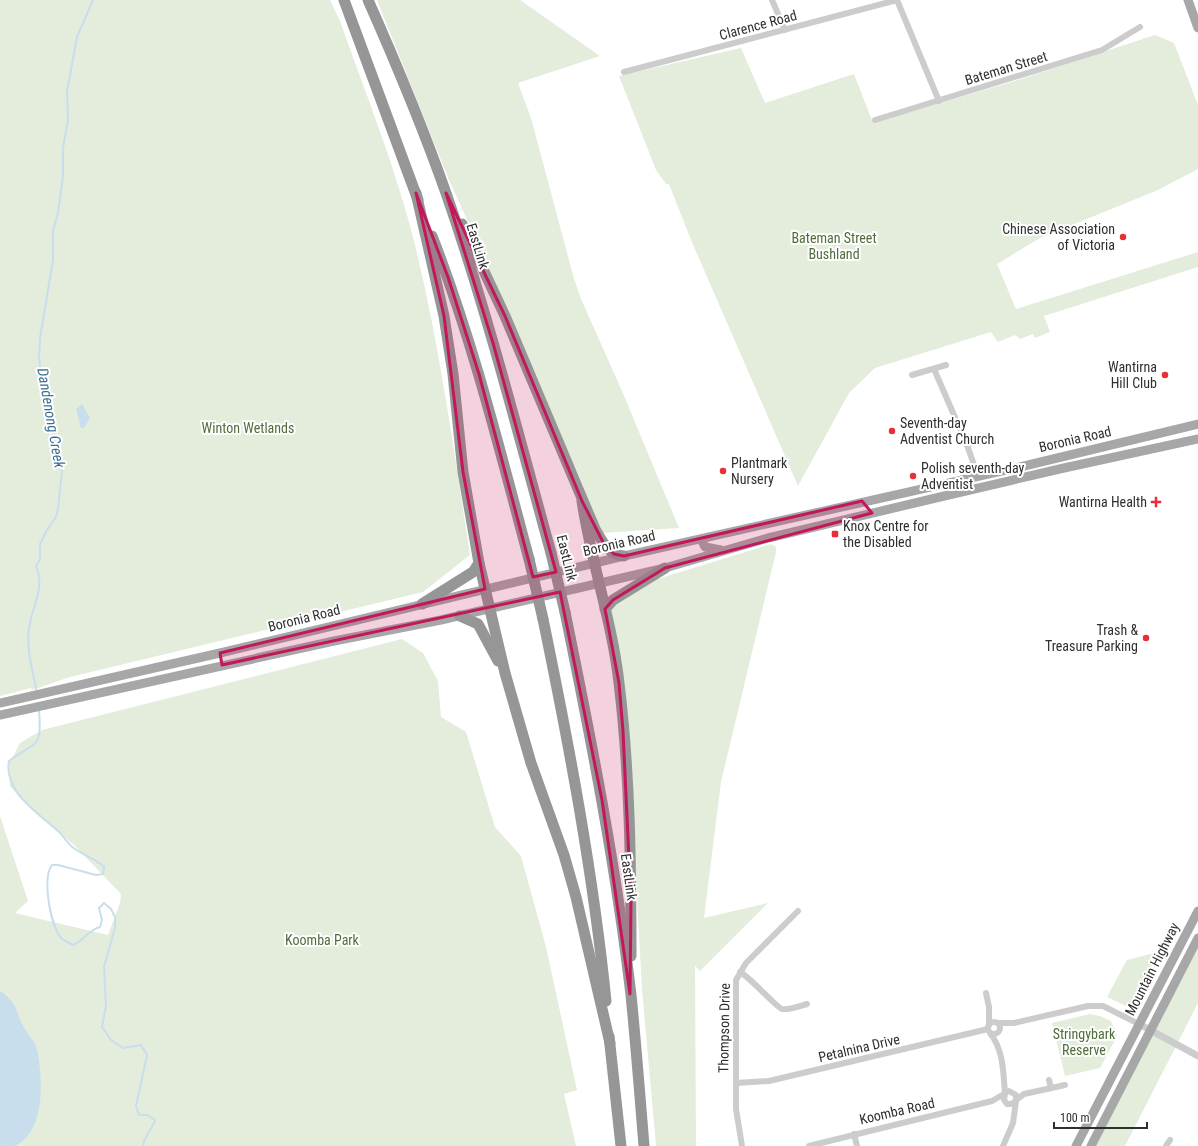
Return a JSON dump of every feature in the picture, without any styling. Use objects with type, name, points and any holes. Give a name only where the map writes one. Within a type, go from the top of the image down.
[{"type":"highway","points":[[344,0],[448,278],[479,374],[529,559],[570,747],[584,828],[599,935],[621,1146]]},
{"type":"highway","name":"EastLink","points":[[368,0],[394,60],[446,193],[493,343],[551,553],[565,612],[602,800],[630,994],[644,1146]]},
{"type":"highway","points":[[416,193],[444,316],[453,374],[463,472],[479,563],[505,674],[531,764],[564,855],[610,1043]]},
{"type":"highway","points":[[446,193],[505,316],[582,501],[607,548],[614,554],[624,556]]},
{"type":"highway","points":[[582,501],[586,530],[605,609],[619,683],[623,731],[631,893],[630,994]]},
{"type":"highway","points":[[422,604],[473,572],[479,563]]},
{"type":"highway","points":[[605,609],[613,600],[665,568]]},
{"type":"highway","points":[[460,616],[478,624],[505,674]]},
{"type":"main road","points":[[1188,0],[1198,28]]},
{"type":"main road","name":"Boronia Road","points":[[0,703],[220,653],[624,556],[978,476],[1198,424]]},
{"type":"main road","name":"Boronia Road","points":[[0,714],[222,665],[460,616],[665,568],[779,536],[872,513],[1064,468],[1198,439]]},
{"type":"main road","points":[[862,502],[872,513]]},
{"type":"main road","points":[[776,522],[779,536]]},
{"type":"main road","points":[[701,539],[705,547],[724,551]]},
{"type":"main road","points":[[220,653],[222,665]]},
{"type":"main road","name":"Mountain Highway","points":[[1076,1146],[1197,916]]},
{"type":"main road","name":"Mountain Highway","points":[[1091,1146],[1198,938]]},
{"type":"street","points":[[772,0],[785,30]]},
{"type":"street","points":[[897,0],[939,101]]},
{"type":"street","name":"Clarence Road","points":[[624,72],[897,0]]},
{"type":"street","name":"Bateman Street","points":[[875,120],[1102,50],[1140,27]]},
{"type":"street","points":[[912,375],[946,365]]},
{"type":"street","points":[[934,369],[967,445],[978,476]]},
{"type":"street","points":[[967,445],[986,437]]},
{"type":"street","name":"Thompson Drive","points":[[742,1146],[737,1122],[734,989],[740,972],[798,911]]},
{"type":"street","points":[[740,972],[751,979],[778,1008],[788,1009],[807,1004]]},
{"type":"street","points":[[986,993],[989,1007],[989,1029],[998,1045]]},
{"type":"street","points":[[989,1029],[992,1022],[1014,1023],[1088,1006],[1099,1005],[1140,1024],[1198,1056]]},
{"type":"street","points":[[989,1007],[1000,1026],[998,1045],[1005,1078],[1004,1100],[1014,1113]]},
{"type":"street","points":[[989,1029],[996,1034],[1014,1023]]},
{"type":"street","name":"Petalnina Drive","points":[[736,1083],[769,1081],[989,1029]]},
{"type":"street","points":[[1003,1146],[1013,1123],[1016,1101],[1015,1093],[1005,1078]]},
{"type":"street","points":[[1049,1080],[1051,1088]]},
{"type":"street","points":[[1005,1094],[1011,1091],[1024,1094],[1065,1085]]},
{"type":"street","name":"Koomba Road","points":[[809,1146],[992,1101],[1005,1094]]},
{"type":"street","points":[[1007,1103],[1013,1104],[1024,1094]]},
{"type":"street","name":"Koomba Road","points":[[992,1101],[1007,1103]]},
{"type":"street","points":[[854,1134],[857,1146]]},
{"type":"street","points":[[1166,1146],[1170,1140]]},
{"type":"highlighted area","points":[[416,193],[448,277],[479,374],[533,577],[556,572],[493,343],[446,193],[505,316],[582,501],[603,542],[614,554],[624,556],[862,501],[872,513],[665,568],[613,600],[605,609],[619,683],[623,731],[631,901],[630,994],[602,800],[560,592],[222,665],[220,653],[485,589],[463,472],[444,316]]},
{"type":"green space","name":"Winton Wetlands","points":[[0,0],[330,0],[340,21],[380,132],[407,216],[432,322],[452,439],[470,555],[423,592],[70,677],[32,690],[31,688],[0,696]]},
{"type":"green space","points":[[377,0],[520,0],[600,56],[518,83],[531,118],[573,275],[581,299],[622,391],[679,528],[602,533],[580,478],[533,375],[494,279],[449,180]]},
{"type":"green space","name":"Bateman Street Bushland","points":[[1155,35],[1174,43],[1198,105],[1198,169],[1158,190],[1040,238],[997,264],[1016,309],[1198,252],[1198,267],[1044,316],[1050,332],[1035,338],[1033,334],[1020,339],[1015,335],[998,342],[991,332],[875,368],[849,393],[798,486],[691,240],[669,184],[666,184],[656,170],[619,76],[741,48],[765,103],[854,74],[873,123],[1021,79]]},
{"type":"green space","points":[[771,544],[776,547],[776,552],[721,782],[704,918],[768,903],[700,971],[695,966],[696,1146],[656,1146],[642,989],[628,731],[611,611],[616,603],[651,581]]},
{"type":"green space","name":"Koomba Park","points":[[402,639],[423,653],[438,681],[441,717],[466,732],[495,827],[521,856],[546,947],[577,1090],[564,1094],[576,1146],[0,1146],[0,816],[28,901],[15,913],[108,935],[120,903],[121,894],[75,846],[19,797],[10,786],[9,764],[20,743],[42,730]]},
{"type":"green space","points":[[1198,938],[1198,1003],[1125,1146],[1091,1146]]},
{"type":"green space","points":[[1159,952],[1132,1003],[1126,1006],[1107,997],[1127,960]]},
{"type":"green space","name":"Stringybark Reserve","points":[[1090,1014],[1100,1016],[1111,1021],[1117,1036],[1100,1068],[1065,1076],[1052,1023]]},
{"type":"water","points":[[82,404],[90,418],[84,428],[81,428],[76,409]]},
{"type":"water","points":[[0,991],[13,1003],[23,1026],[35,1043],[39,1062],[41,1089],[37,1116],[32,1129],[25,1139],[15,1146],[0,1146]]},
{"type":"waterway","name":"Dandenong Creek","points":[[37,693],[30,661],[28,637],[30,621],[39,590],[39,574],[36,566],[40,560],[40,544],[56,517],[62,471],[52,418],[42,385],[39,358],[40,338],[53,260],[53,231],[58,213],[63,175],[63,148],[68,120],[67,92],[77,37],[93,0]]},
{"type":"waterway","name":"Dandenong Creek","points":[[39,709],[40,732],[38,739],[36,743],[9,761],[11,782],[24,801],[60,833],[68,843],[104,867],[103,874],[96,875],[58,865],[52,865],[49,871],[48,880],[49,902],[54,924],[58,933],[62,939],[73,945],[96,928],[100,927],[102,920],[99,908],[104,903],[111,909],[115,917],[115,928],[104,967],[106,1006],[102,1027],[111,1040],[123,1048],[141,1045],[147,1055],[136,1106],[139,1115],[147,1115],[155,1120],[143,1146]]},
{"type":"place","name":"Chinese Association of Victoria","points":[[1123,237]]},
{"type":"place","name":"Wantirna Hill Club","points":[[1165,375]]},
{"type":"place","name":"Seventh-day Adventist Church","points":[[892,431]]},
{"type":"place","name":"Plantmark Nursery","points":[[723,471]]},
{"type":"place","name":"Polish seventh-day Adventist","points":[[913,476]]},
{"type":"place","name":"Wantirna Health","points":[[1156,502]]},
{"type":"place","name":"Knox Centre for the Disabled","points":[[835,534]]},
{"type":"place","name":"Trash & Treasure Parking","points":[[1146,638]]}]
